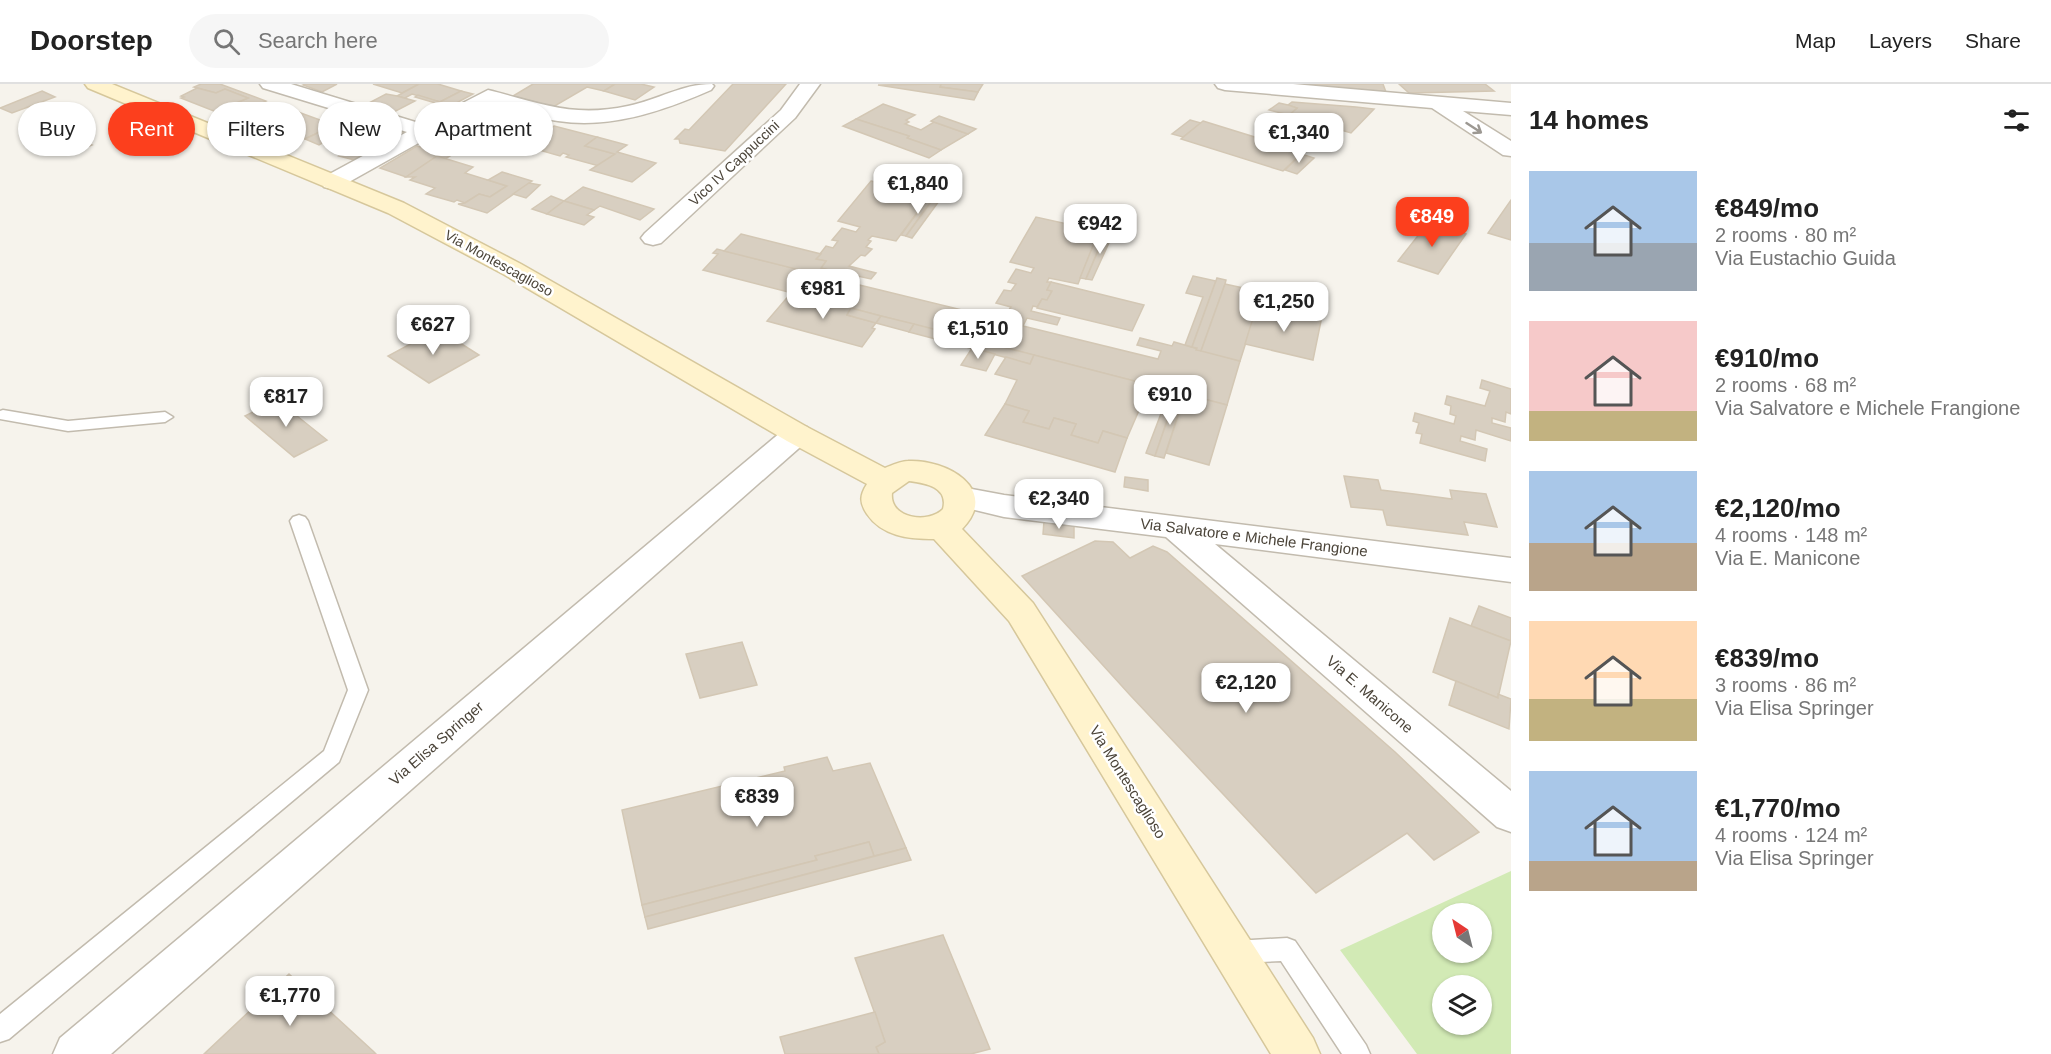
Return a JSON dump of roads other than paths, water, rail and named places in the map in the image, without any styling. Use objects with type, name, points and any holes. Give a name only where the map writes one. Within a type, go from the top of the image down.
[{"type":"main road","name":"Via Montescaglioso","points":[[96,84],[396,208],[501,264],[798,434],[884,480]]},
{"type":"main road","points":[[907,471],[922,471],[948,480],[957,488],[950,512],[920,529],[906,527],[884,515],[875,497],[877,489],[884,480],[907,471]]},
{"type":"main road","name":"Via Montescaglioso","points":[[950,512],[1021,612],[1297,1054]]},
{"type":"street","points":[[270,84],[414,128]]},
{"type":"street","name":"Vico IV Cappuccini","points":[[653,238],[788,114],[810,84]]},
{"type":"street","points":[[1225,84],[1438,105],[1511,109]]},
{"type":"street","points":[[553,114],[600,117],[680,97],[701,85]]},
{"type":"street","points":[[1438,105],[1511,89]]},
{"type":"street","points":[[477,102],[488,96],[509,102]]},
{"type":"street","points":[[1438,105],[1511,150]]},
{"type":"street","points":[[332,182],[414,137]]},
{"type":"street","name":"Via Elisa Springer","points":[[76,1054],[798,434]]},
{"type":"street","name":"Via Salvatore e Michele Frangione","points":[[950,512],[1004,506],[1511,570]]},
{"type":"street","name":"Via E. Manicone","points":[[1174,527],[1511,815]]},
{"type":"lane","points":[[3,415],[68,426],[165,417]]},
{"type":"lane","points":[[0,1030],[332,756],[358,690],[299,521]]},
{"type":"lane","points":[[1235,952],[1287,949],[1358,1054]]}]
